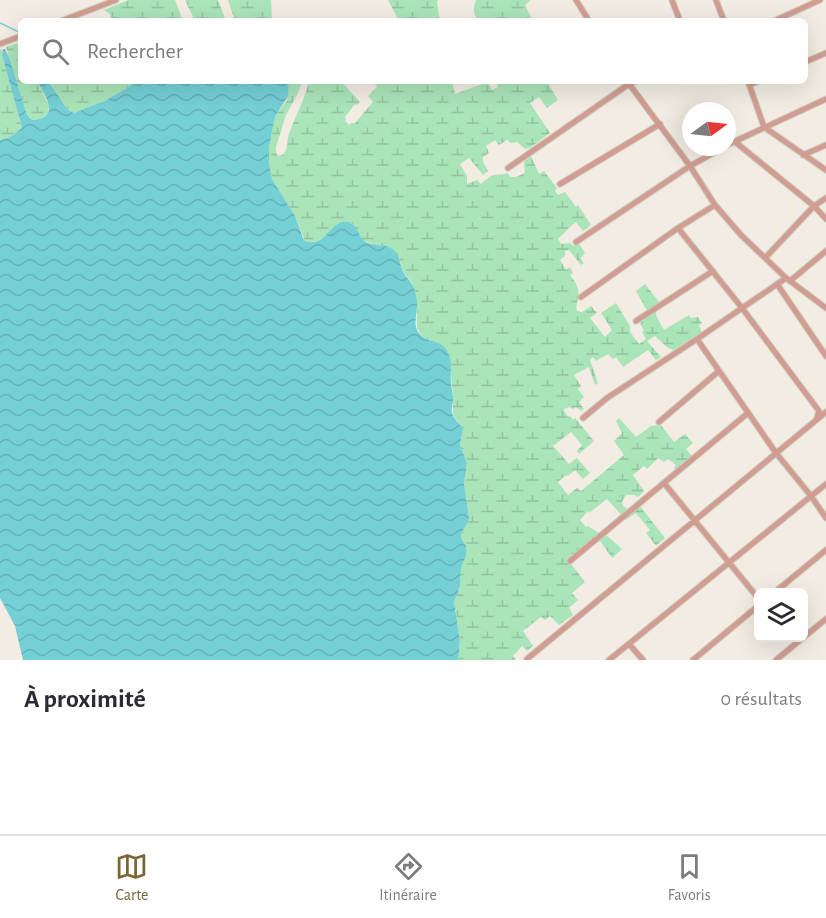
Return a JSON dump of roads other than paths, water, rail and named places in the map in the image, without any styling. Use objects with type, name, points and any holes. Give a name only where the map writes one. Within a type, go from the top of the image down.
[{"type":"street","points":[[69,18],[116,0]]},
{"type":"street","points":[[576,0],[587,18]]},
{"type":"street","points":[[672,0],[679,18]]},
{"type":"street","points":[[716,0],[723,18]]},
{"type":"street","points":[[780,18],[816,1]]},
{"type":"street","points":[[0,44],[18,37]]},
{"type":"street","points":[[808,61],[826,54]]},
{"type":"street","points":[[508,168],[625,84]]},
{"type":"street","points":[[630,84],[716,205],[741,235],[788,279],[826,308]]},
{"type":"street","points":[[748,84],[764,127],[826,170]]},
{"type":"street","points":[[736,140],[826,99]]},
{"type":"street","points":[[560,184],[660,124]]},
{"type":"street","points":[[736,143],[814,206],[826,219]]},
{"type":"street","points":[[803,155],[826,145]]},
{"type":"street","points":[[576,242],[708,156]]},
{"type":"street","points":[[765,258],[814,206],[826,198]]},
{"type":"street","points":[[581,297],[678,228],[716,205]]},
{"type":"street","points":[[678,228],[742,308],[819,411],[816,420]]},
{"type":"street","points":[[583,418],[607,398],[777,284],[788,279],[826,251]]},
{"type":"street","points":[[636,321],[713,271]]},
{"type":"street","points":[[777,284],[826,356]]},
{"type":"street","points":[[697,339],[776,453],[826,518]]},
{"type":"street","points":[[659,422],[719,371]]},
{"type":"street","points":[[527,659],[826,412]]},
{"type":"street","points":[[570,561],[748,413]]},
{"type":"street","points":[[664,483],[754,592]]},
{"type":"street","points":[[609,660],[826,484]]},
{"type":"street","points":[[780,588],[826,550]]},
{"type":"street","points":[[693,660],[754,610]]},
{"type":"street","points":[[776,660],[826,619]]},
{"type":"street","points":[[629,644],[643,660]]},
{"type":"water","points":[[5,49],[27,115],[32,120],[47,115],[49,111],[47,99],[39,84],[50,84],[68,110],[74,113],[104,101],[131,84],[289,84],[288,96],[274,121],[269,163],[272,179],[295,216],[303,238],[305,241],[313,242],[319,240],[337,224],[348,222],[354,225],[366,242],[386,246],[395,251],[403,271],[415,290],[417,330],[423,337],[440,344],[448,351],[451,364],[452,413],[463,428],[460,445],[467,463],[464,483],[469,517],[461,534],[466,546],[466,556],[461,568],[460,586],[454,602],[460,642],[458,660],[23,660],[15,626],[0,598],[0,140],[10,137],[22,128],[2,55]]},
{"type":"waterway","points":[[0,23],[18,32]]}]
